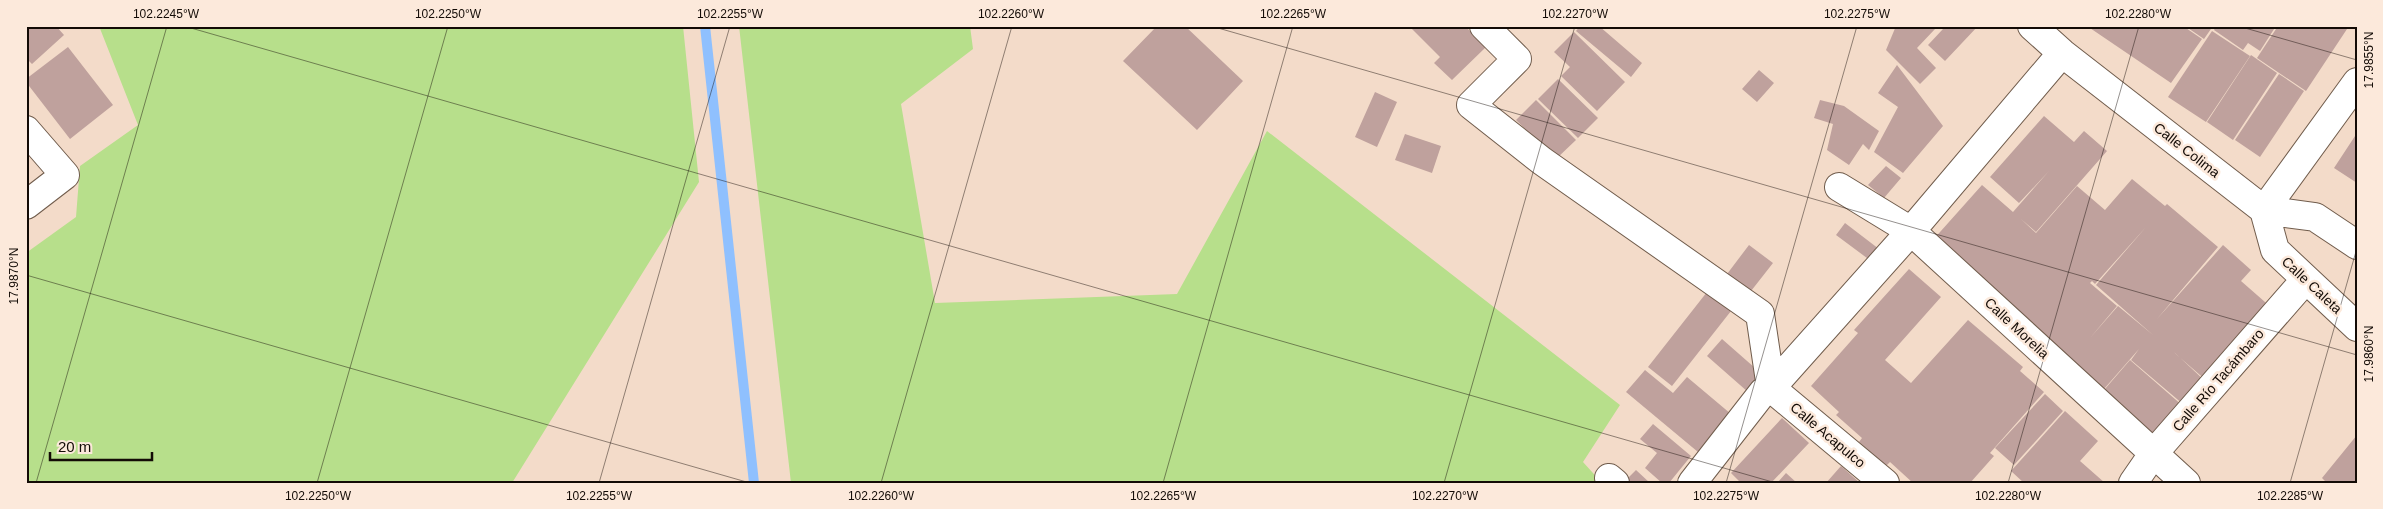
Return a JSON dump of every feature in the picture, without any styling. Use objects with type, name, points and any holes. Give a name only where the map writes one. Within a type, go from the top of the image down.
[{"type":"street","points":[[1484,26],[1517,59],[1471,105],[1542,161],[1760,314],[1771,388]]},
{"type":"street","name":"Calle Colima","points":[[2032,26],[2062,53],[2264,210]]},
{"type":"street","points":[[1692,483],[1763,392],[1771,388],[1911,231],[2062,53]]},
{"type":"street","points":[[2357,82],[2264,210],[2315,217],[2357,245]]},
{"type":"street","points":[[26,130],[65,174],[26,206]]},
{"type":"street","name":"Calle Morelia","points":[[1838,187],[1911,231],[2186,483]]},
{"type":"street","name":"Calle Caleta","points":[[2264,210],[2275,250],[2357,328]]},
{"type":"street","name":"Calle Río Tacámbaro","points":[[2133,483],[2153,454],[2306,279]]},
{"type":"street","name":"Calle Acapulco","points":[[1771,388],[1885,483]]},
{"type":"green space","points":[[99,26],[683,26],[699,182],[512,483],[26,483],[26,253],[76,217],[80,166],[138,125]]},
{"type":"green space","points":[[739,26],[970,26],[973,49],[901,104],[935,303],[1177,294],[1267,131],[1620,405],[1583,462],[1602,483],[791,483]]},
{"type":"building","points":[[26,26],[56,26],[64,35],[32,64],[26,58]]},
{"type":"building","points":[[1157,26],[1185,26],[1243,81],[1197,130],[1123,61]]},
{"type":"building","points":[[1409,26],[1465,26],[1486,47],[1452,80],[1434,63],[1440,57]]},
{"type":"building","points":[[1580,26],[1599,26],[1642,63],[1631,77],[1576,31]]},
{"type":"building","points":[[1896,26],[1932,26],[1935,29],[1917,48],[1936,68],[1920,84],[1886,50]]},
{"type":"building","points":[[1939,26],[1978,26],[1945,61],[1928,45],[1943,29]]},
{"type":"building","points":[[2087,26],[2183,26],[2202,39],[2171,83]]},
{"type":"building","points":[[2185,26],[2213,26],[2204,39]]},
{"type":"building","points":[[2216,26],[2276,26],[2260,51],[2248,43],[2243,50],[2214,30]]},
{"type":"building","points":[[2278,26],[2349,26],[2306,91],[2257,58]]},
{"type":"building","points":[[2212,31],[2250,56],[2206,122],[2168,97]]},
{"type":"building","points":[[1574,32],[1625,82],[1597,111],[1561,76],[1570,67],[1554,52]]},
{"type":"building","points":[[68,47],[113,105],[70,139],[26,82],[26,79]]},
{"type":"building","points":[[2251,55],[2277,73],[2233,140],[2207,122]]},
{"type":"building","points":[[1897,65],[1943,126],[1903,173],[1874,152],[1898,107],[1878,93]]},
{"type":"building","points":[[1759,70],[1774,83],[1757,102],[1742,89]]},
{"type":"building","points":[[2279,74],[2304,91],[2260,157],[2235,140]]},
{"type":"building","points":[[1558,79],[1598,118],[1578,138],[1538,99]]},
{"type":"building","points":[[1375,92],[1397,102],[1377,147],[1355,137]]},
{"type":"building","points":[[1536,100],[1576,140],[1556,159],[1516,120]]},
{"type":"building","points":[[1820,100],[1844,106],[1879,131],[1869,150],[1863,144],[1849,165],[1827,150],[1833,124],[1814,118]]},
{"type":"building","points":[[2044,116],[2074,142],[2084,131],[2107,151],[2036,232],[2021,219],[2036,233],[2077,186],[2105,210],[2132,179],[2165,206],[2167,204],[2218,247],[2157,319],[2223,245],[2251,270],[2241,281],[2273,309],[2208,382],[2180,358],[2205,381],[2184,405],[2131,360],[2139,349],[2097,397],[1932,241],[1982,185],[2013,212],[2049,171],[2019,203],[1990,177]],"holes":[[[2146,227],[2096,285],[2153,335],[2118,306],[2090,338],[2117,306],[2090,283],[2092,281],[2095,284]]]},
{"type":"building","points":[[2357,133],[2357,183],[2334,168]]},
{"type":"building","points":[[1405,134],[1441,146],[1432,173],[1395,160]]},
{"type":"building","points":[[1886,166],[1901,178],[1884,198],[1868,185]]},
{"type":"building","points":[[1845,223],[1879,249],[1871,261],[1836,235]]},
{"type":"building","points":[[1749,245],[1773,263],[1744,300],[1721,282]]},
{"type":"building","points":[[1909,269],[1941,297],[1885,360],[1911,383],[1968,320],[2023,367],[2020,371],[2044,392],[1990,453],[1994,456],[1970,483],[1913,483],[1890,462],[1886,466],[1859,442],[1862,438],[1836,415],[1839,412],[1811,386],[1858,333],[1854,330]]},
{"type":"building","points":[[1707,292],[1731,311],[1672,386],[1648,367]]},
{"type":"building","points":[[1722,339],[1763,375],[1748,392],[1707,356]]},
{"type":"building","points":[[2130,360],[2183,406],[2150,442],[2098,397]]},
{"type":"building","points":[[1645,370],[1673,393],[1687,377],[1731,414],[1698,452],[1626,392]]},
{"type":"building","points":[[2045,394],[2063,411],[2014,465],[1995,448]]},
{"type":"building","points":[[2065,411],[2098,441],[2080,461],[2105,483],[2024,483],[2011,471]]},
{"type":"building","points":[[1782,418],[1809,443],[1771,483],[1741,483],[1731,473]]},
{"type":"building","points":[[1653,424],[1691,456],[1669,483],[1662,483],[1645,468],[1657,453],[1640,439]]},
{"type":"building","points":[[2357,435],[2357,483],[2327,483],[2322,478]]},
{"type":"building","points":[[1841,466],[1860,483],[1826,483]]},
{"type":"building","points":[[1636,470],[1650,483],[1625,481]]},
{"type":"building","points":[[1786,473],[1797,483],[1777,483]]},
{"type":"waterway","points":[[705,26],[754,483]]}]
